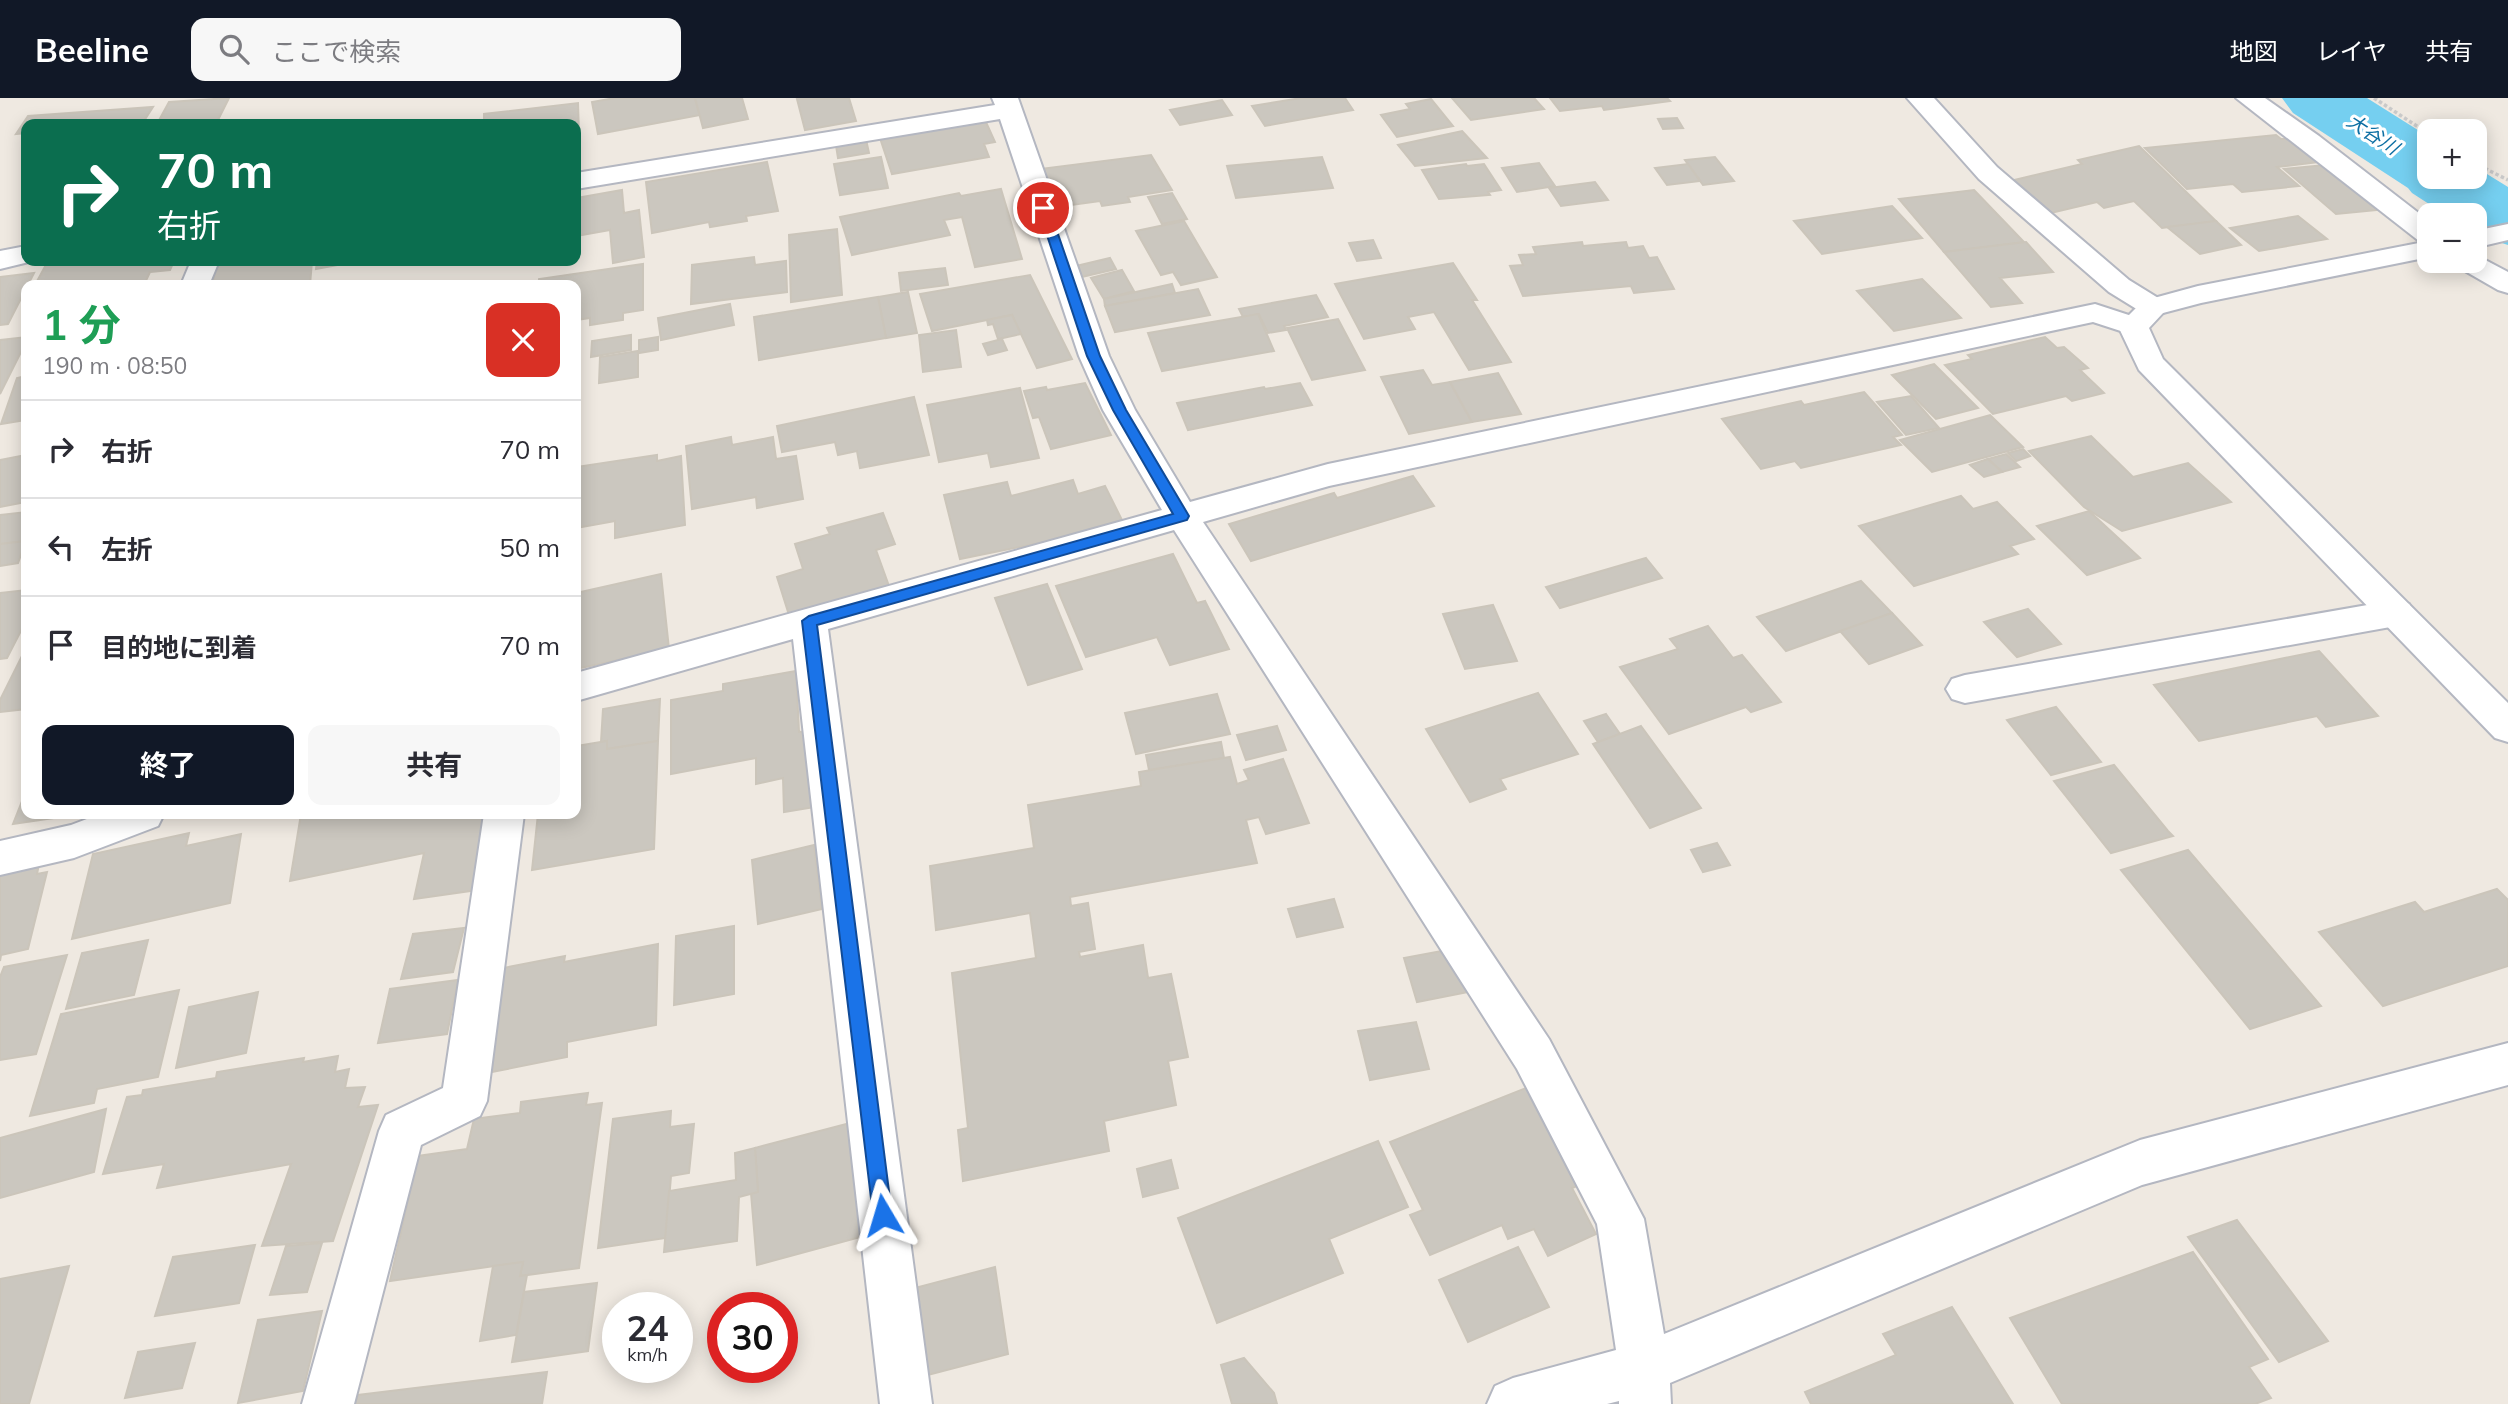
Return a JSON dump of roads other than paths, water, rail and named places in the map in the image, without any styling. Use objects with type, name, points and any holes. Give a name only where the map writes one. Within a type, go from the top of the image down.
[{"type":"street","points":[[1920,98],[1988,173],[2119,286],[2143,316],[2150,363],[2508,727]]},
{"type":"street","points":[[2249,98],[2310,141],[2417,226]]},
{"type":"street","points":[[581,180],[1008,104],[1094,356],[1119,410],[1182,516],[1533,1054],[1620,1219],[1644,1386]]},
{"type":"street","points":[[2487,237],[2508,232]]},
{"type":"street","points":[[581,686],[1328,475],[2095,313],[2143,316],[2198,295],[2417,251]]},
{"type":"street","points":[[0,260],[21,255]]},
{"type":"street","points":[[2487,272],[2508,284]]},
{"type":"street","points":[[1965,689],[2396,613]]},
{"type":"street","points":[[809,621],[906,1404]]},
{"type":"street","points":[[0,858],[74,841],[131,819]]},
{"type":"street","points":[[328,1404],[402,1131],[464,1101],[503,819]]},
{"type":"street","points":[[1513,1404],[1644,1386],[2140,1163],[2508,1064]]},
{"type":"waterway","name":"大谷川","points":[[2318,98],[2417,162]]},
{"type":"waterway","name":"大谷川","points":[[2458,189],[2508,221]]}]
